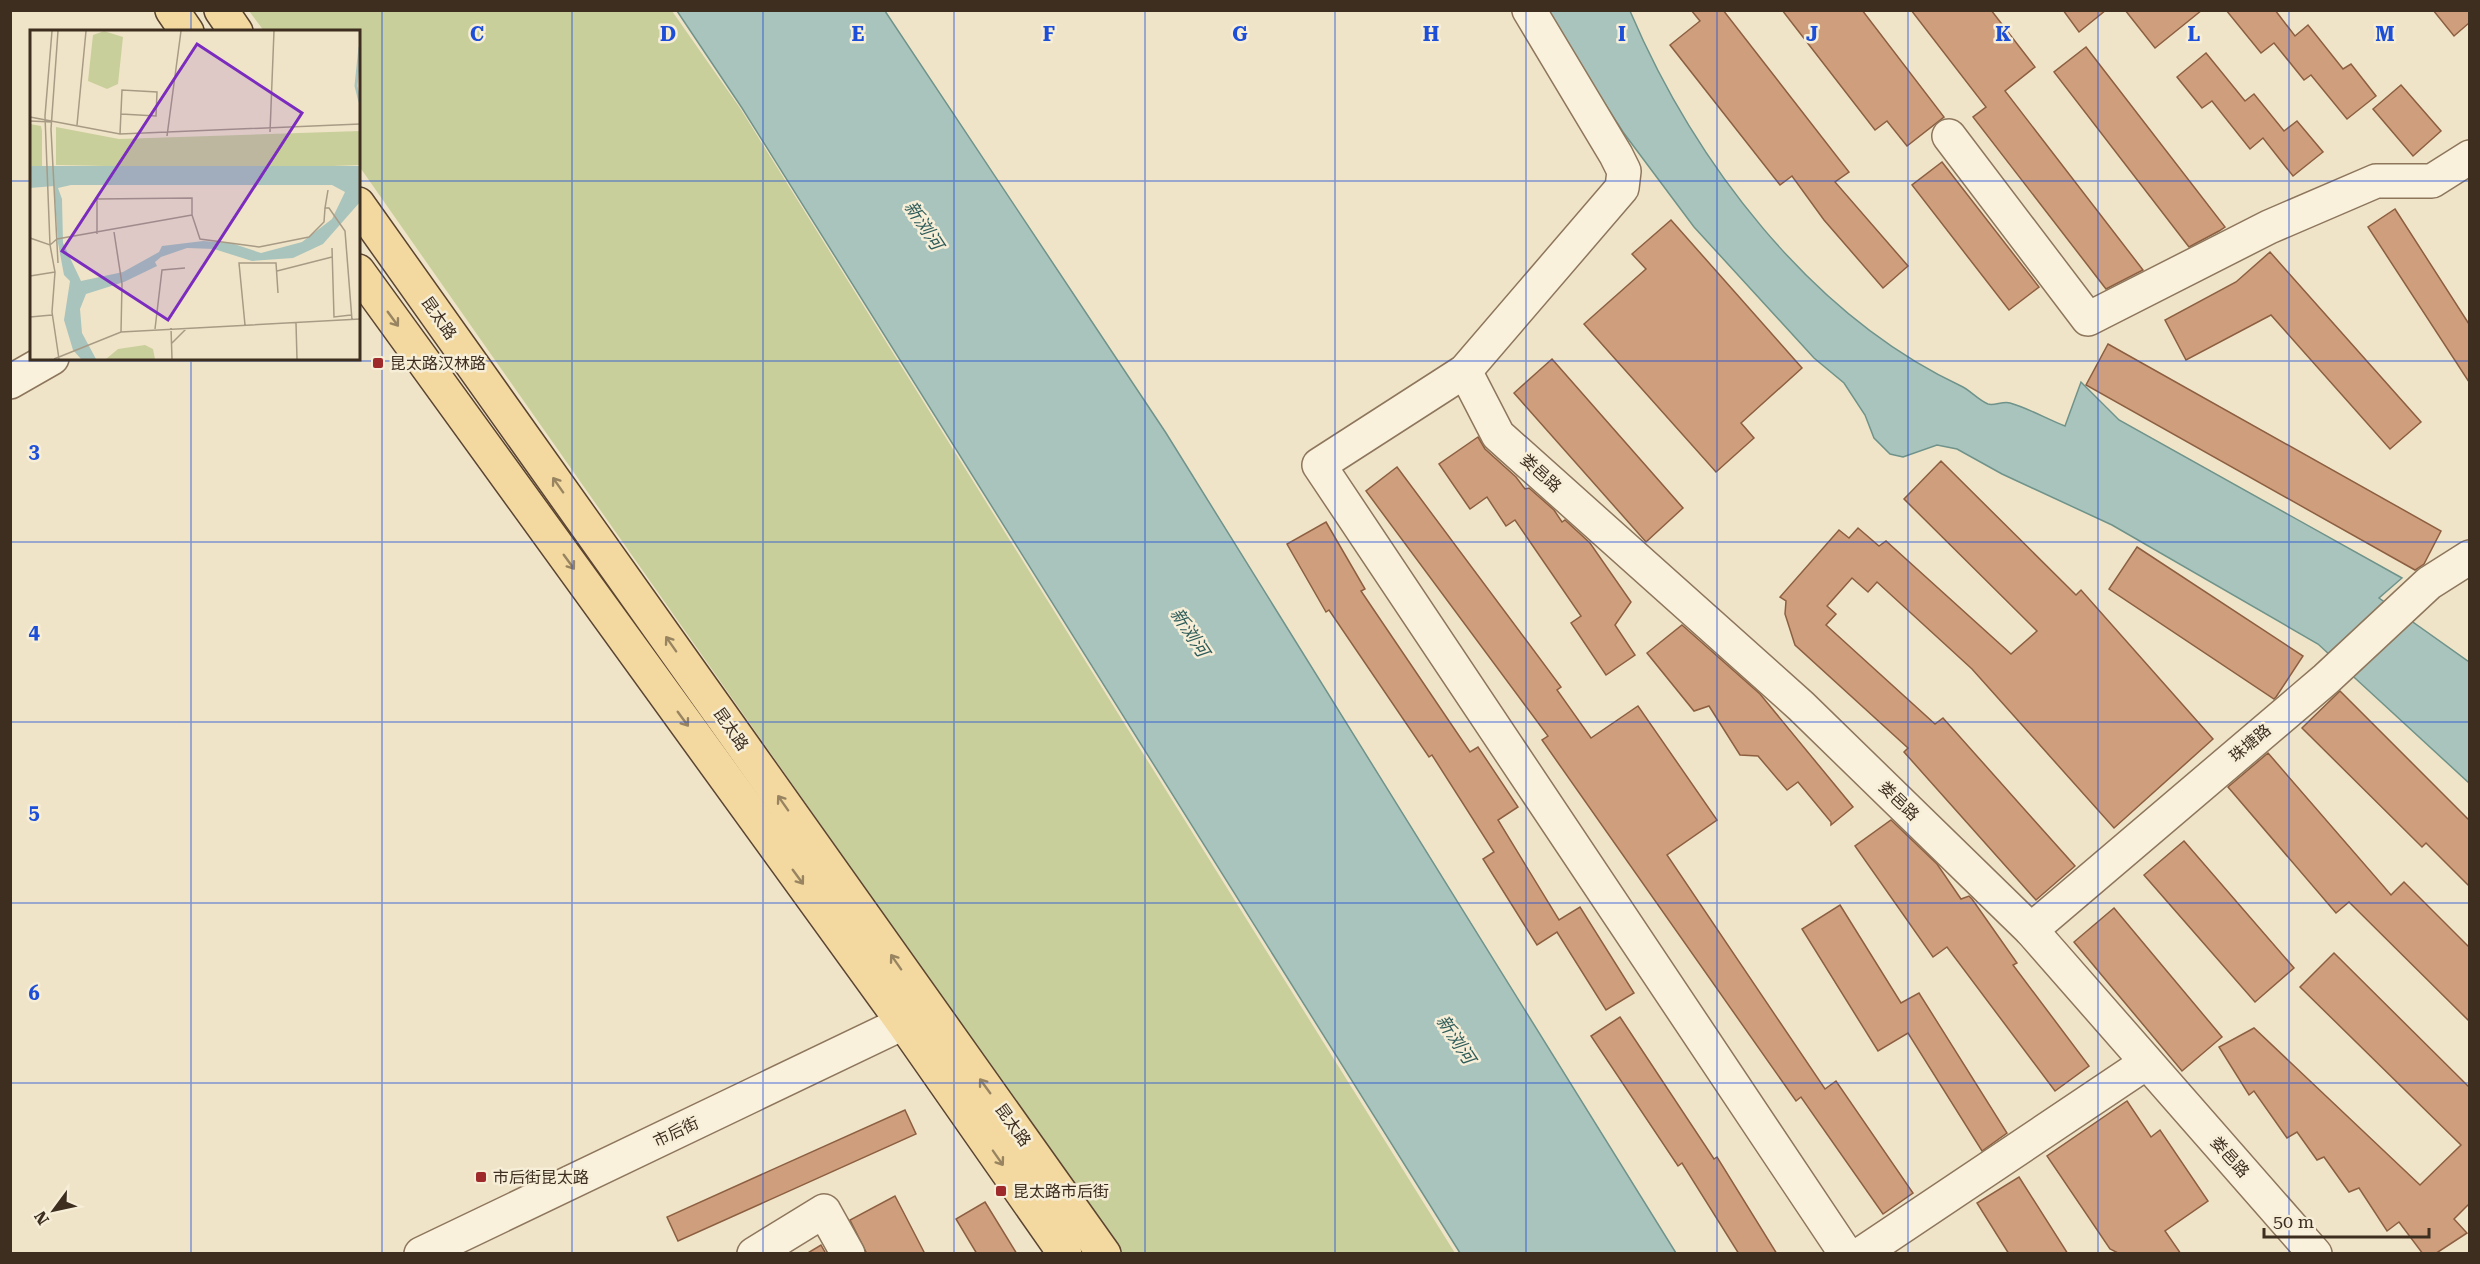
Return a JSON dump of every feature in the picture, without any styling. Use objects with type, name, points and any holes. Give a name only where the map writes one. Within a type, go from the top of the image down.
[{"type":"main road","points":[[172,10],[186,30]]},
{"type":"main road","points":[[221,10],[235,30]]},
{"type":"main road","name":"昆太路","points":[[360,207],[917,1017],[1065,1254]]},
{"type":"main road","name":"昆太路","points":[[360,274],[917,1017],[1104,1254]]},
{"type":"street","points":[[1529,10],[1616,155],[1624,171],[1622,188],[1465,371],[1319,465],[1846,1254]]},
{"type":"street","points":[[1949,136],[2088,319],[2269,227],[2365,186],[2376,182],[2432,181],[2469,157]]},
{"type":"street","points":[[10,382],[48,360]]},
{"type":"street","name":"娄邑路","points":[[1465,371],[1498,435],[1801,706],[2031,930],[2315,1254]]},
{"type":"street","name":"珠塘路","points":[[2031,930],[2326,679],[2455,574]]},
{"type":"street","name":"市后街","points":[[420,1254],[917,1017]]},
{"type":"street","points":[[1861,1254],[2146,1063]]},
{"type":"street","points":[[754,1254],[824,1211],[848,1254]]},
{"type":"green space","points":[[249,11],[672,11],[740,108],[1455,1253],[1121,1253],[360,167],[360,30],[263,30]]},
{"type":"water","name":"新浏河","points":[[677,11],[885,11],[1166,433],[1676,1253],[1460,1253],[742,108]]},
{"type":"water","points":[[1545,11],[1630,11],[1656,67],[1687,123],[1723,177],[1763,228],[1807,276],[1855,319],[1906,356],[1988,404],[2010,403],[2065,426],[2081,382],[2119,420],[2402,578],[2379,598],[2469,662],[2469,783],[2318,644],[2112,525],[2002,474],[1957,449],[1937,445],[1903,457],[1890,454],[1874,438],[1865,415],[1844,383],[1814,358],[1694,227],[1623,132]]},
{"type":"building","points":[[1691,10],[1723,10],[1849,172],[1835,182],[1908,266],[1883,288],[1824,220],[1792,176],[1780,185],[1670,45],[1700,21]]},
{"type":"building","points":[[1782,10],[1862,10],[1944,117],[1907,146],[1887,121],[1875,130]]},
{"type":"building","points":[[1911,10],[1991,10],[2035,67],[2005,91],[2143,270],[2106,289],[1973,117],[1986,107]]},
{"type":"building","points":[[2063,10],[2106,10],[2079,32]]},
{"type":"building","points":[[2125,10],[2202,10],[2155,48]]},
{"type":"building","points":[[2226,10],[2275,10],[2295,36],[2308,25],[2343,69],[2351,64],[2376,96],[2347,119],[2311,75],[2304,80],[2274,43],[2261,53]]},
{"type":"building","points":[[2433,10],[2469,10],[2469,23],[2454,36]]},
{"type":"building","points":[[2086,47],[2225,227],[2189,247],[2054,72]]},
{"type":"building","points":[[2206,53],[2245,101],[2254,94],[2284,131],[2297,121],[2323,152],[2293,176],[2263,138],[2250,149],[2212,101],[2202,108],[2177,77]]},
{"type":"building","points":[[2401,85],[2441,131],[2413,156],[2373,109]]},
{"type":"building","points":[[1942,162],[2039,287],[2009,310],[1912,185]]},
{"type":"building","points":[[2395,209],[2469,324],[2469,382],[2368,227]]},
{"type":"building","points":[[1671,220],[1802,368],[1741,423],[1754,438],[1716,472],[1584,324],[1646,269],[1632,254]]},
{"type":"building","points":[[2270,252],[2421,422],[2390,449],[2271,315],[2186,360],[2165,320],[2236,282]]},
{"type":"building","points":[[2108,344],[2441,531],[2424,564],[2415,570],[2086,385]]},
{"type":"building","points":[[1552,359],[1683,508],[1646,542],[1514,393]]},
{"type":"building","points":[[1478,437],[1485,449],[1516,477],[1525,489],[1529,488],[1554,510],[1562,522],[1565,520],[1590,543],[1631,602],[1615,625],[1635,655],[1606,675],[1571,623],[1581,616],[1515,520],[1506,526],[1487,497],[1470,509],[1439,464]]},
{"type":"building","points":[[1941,461],[2076,595],[2081,590],[2213,739],[2114,828],[1972,669],[1877,582],[1868,592],[1852,578],[1827,606],[1836,614],[1826,625],[1935,724],[1943,718],[2075,866],[2036,900],[1904,752],[1908,748],[1795,645],[1785,614],[1786,601],[1780,597],[1839,530],[1849,538],[1858,528],[1879,546],[1886,541],[2011,654],[2037,631],[1904,499]]},
{"type":"building","points":[[1397,467],[1561,687],[1557,690],[1591,738],[1638,706],[1717,820],[1667,855],[1825,1089],[1836,1081],[1913,1193],[1883,1214],[1801,1097],[1796,1101],[1542,740],[1548,736],[1366,491]]},
{"type":"building","points":[[1326,522],[1365,589],[1361,591],[1470,752],[1478,747],[1518,807],[1498,820],[1559,920],[1580,907],[1634,993],[1606,1010],[1557,932],[1537,945],[1483,859],[1494,852],[1432,755],[1429,757],[1329,610],[1326,612],[1287,544]]},
{"type":"building","points":[[2137,547],[2303,656],[2274,699],[2109,589]]},
{"type":"building","points":[[1682,625],[1760,694],[1853,807],[1831,825],[1831,822],[1798,782],[1787,790],[1758,756],[1740,755],[1709,706],[1694,711],[1647,653]]},
{"type":"building","points":[[2340,691],[2469,820],[2469,886],[2426,843],[2422,847],[2302,728]]},
{"type":"building","points":[[2268,753],[2391,895],[2404,882],[2469,947],[2469,1021],[2349,902],[2336,913],[2228,787]]},
{"type":"building","points":[[1891,820],[1937,864],[1961,899],[1969,896],[1972,899],[2017,963],[2013,965],[2089,1066],[2055,1091],[1947,947],[1933,957],[1855,846]]},
{"type":"building","points":[[2184,841],[2294,968],[2255,1002],[2144,875]]},
{"type":"building","points":[[1840,905],[1901,1003],[1919,993],[2007,1133],[1982,1151],[1908,1033],[1878,1051],[1802,929]]},
{"type":"building","points":[[2114,908],[2222,1037],[2182,1071],[2074,942]]},
{"type":"building","points":[[2334,953],[2469,1087],[2469,1204],[2454,1219],[2467,1233],[2435,1254],[2423,1254],[2399,1222],[2387,1231],[2359,1188],[2349,1192],[2324,1157],[2317,1160],[2297,1132],[2287,1138],[2254,1091],[2249,1095],[2219,1047],[2254,1028],[2420,1185],[2461,1145],[2300,987]]},
{"type":"building","points":[[1620,1017],[1714,1159],[1717,1157],[1777,1254],[1739,1254],[1682,1163],[1678,1166],[1591,1036]]},
{"type":"building","points":[[2127,1101],[2151,1137],[2160,1130],[2208,1201],[2165,1231],[2181,1254],[2120,1254],[2110,1249],[2047,1156]]},
{"type":"building","points":[[905,1110],[916,1134],[678,1241],[667,1217]]},
{"type":"building","points":[[2019,1177],[2068,1254],[2009,1254],[1977,1203]]},
{"type":"building","points":[[895,1196],[925,1254],[867,1254],[850,1220]]},
{"type":"building","points":[[985,1202],[1017,1254],[977,1254],[956,1219]]},
{"type":"building","points":[[821,1245],[826,1254],[806,1254]]},
{"type":"place","name":"昆太路汉林路","points":[[378,363]]},
{"type":"place","name":"市后街昆太路","points":[[481,1177]]},
{"type":"place","name":"昆太路市后街","points":[[1001,1191]]}]
